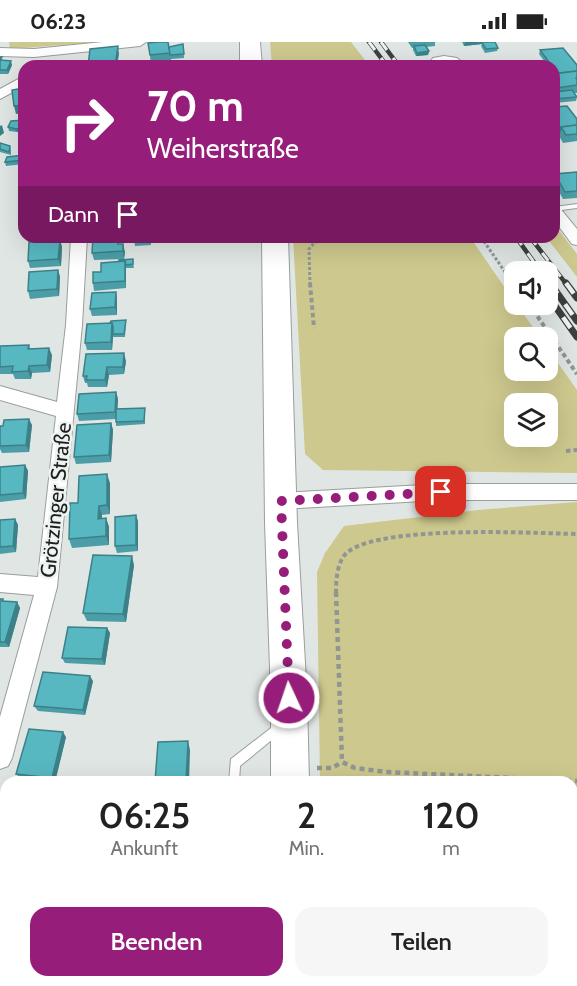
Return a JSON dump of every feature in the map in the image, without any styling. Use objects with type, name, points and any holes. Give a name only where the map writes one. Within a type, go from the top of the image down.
[{"type":"main road","points":[[250,42],[251,60]]},
{"type":"main road","points":[[275,243],[290,776]]},
{"type":"street","points":[[0,52],[34,53],[140,42]]},
{"type":"street","points":[[65,60],[78,48]]},
{"type":"street","points":[[34,53],[39,60]]},
{"type":"street","points":[[0,95],[18,84]]},
{"type":"street","points":[[560,217],[577,240]]},
{"type":"street","name":"Grötzinger Straße","points":[[0,758],[47,587],[74,325],[79,243]]},
{"type":"street","points":[[0,393],[54,409],[66,409]]},
{"type":"street","points":[[281,501],[441,492],[577,492]]},
{"type":"street","points":[[0,583],[47,587]]},
{"type":"lane","points":[[560,208],[577,206]]},
{"type":"lane","points":[[234,776],[235,763],[289,719]]},
{"type":"path","points":[[312,243],[309,249],[308,262],[314,328]]},
{"type":"path","points":[[485,243],[504,270]]},
{"type":"path","points":[[536,315],[577,374]]},
{"type":"path","points":[[566,451],[577,450]]},
{"type":"path","points":[[342,762],[336,582],[340,565],[347,551],[366,542],[438,534],[577,534]]},
{"type":"path","points":[[323,768],[332,768],[342,762]]},
{"type":"path","points":[[342,762],[355,768],[386,772],[462,776]]},
{"type":"shaded area","points":[[9,42],[99,42],[10,49]]},
{"type":"shaded area","points":[[270,42],[351,42],[365,60],[272,60]]},
{"type":"shaded area","points":[[560,232],[577,254],[577,277],[551,243],[560,243]]},
{"type":"shaded area","points":[[293,243],[474,243],[504,286],[504,315],[524,315],[533,327],[504,327],[504,381],[558,381],[558,363],[577,390],[577,473],[323,470],[305,454]]},
{"type":"shaded area","points":[[577,502],[577,776],[320,776],[317,572],[325,553],[344,526],[478,510]]},
{"type":"building","points":[[168,42],[170,53],[150,55],[148,43]]},
{"type":"building","points":[[482,42],[495,42],[498,48],[486,49]]},
{"type":"building","points":[[183,44],[184,54],[170,55],[169,47]]},
{"type":"building","points":[[425,45],[429,51],[417,53],[414,46]]},
{"type":"building","points":[[118,46],[116,60],[89,60],[90,49]]},
{"type":"building","points":[[563,48],[577,65],[577,71],[560,73],[560,60],[548,60],[540,50]]},
{"type":"building","points":[[0,60],[11,61],[7,70],[0,70]]},
{"type":"building","points":[[577,71],[577,85],[560,88],[560,73]]},
{"type":"building","points":[[18,89],[18,106],[14,106],[12,90]]},
{"type":"building","points":[[572,90],[577,97],[560,98],[560,91]]},
{"type":"building","points":[[567,106],[577,119],[577,125],[561,127],[560,131],[560,107]]},
{"type":"building","points":[[18,120],[18,128],[8,127],[11,121]]},
{"type":"building","points":[[577,125],[577,134],[566,135],[561,127]]},
{"type":"building","points":[[0,143],[10,146],[9,152],[0,149]]},
{"type":"building","points":[[18,156],[18,161],[5,162],[7,157]]},
{"type":"building","points":[[577,172],[577,191],[565,192],[560,183],[560,174]]},
{"type":"building","points":[[29,243],[60,243],[58,259],[28,261]]},
{"type":"building","points":[[93,243],[123,244],[123,251],[92,253]]},
{"type":"building","points":[[133,259],[133,264],[126,265],[125,261],[119,261],[119,260]]},
{"type":"building","points":[[125,261],[125,281],[93,283],[93,272],[101,272],[101,263]]},
{"type":"building","points":[[58,270],[57,289],[28,291],[29,272]]},
{"type":"building","points":[[116,292],[115,307],[90,309],[92,293]]},
{"type":"building","points":[[126,320],[124,334],[113,334],[111,321]]},
{"type":"building","points":[[112,323],[111,342],[85,343],[87,324]]},
{"type":"building","points":[[29,345],[28,349],[49,348],[47,365],[29,366],[28,371],[12,372],[13,366],[0,367],[0,346]]},
{"type":"building","points":[[124,353],[123,367],[107,367],[105,380],[86,380],[87,376],[83,376],[86,354]]},
{"type":"building","points":[[116,392],[115,412],[77,414],[79,394]]},
{"type":"building","points":[[145,408],[144,421],[116,422],[116,409]]},
{"type":"building","points":[[29,419],[26,445],[0,446],[0,426],[3,426],[4,420]]},
{"type":"building","points":[[111,423],[109,455],[74,457],[77,425]]},
{"type":"building","points":[[25,465],[23,493],[0,495],[0,467]]},
{"type":"building","points":[[107,474],[107,505],[99,506],[98,519],[106,518],[106,536],[69,539],[70,503],[78,503],[79,476]]},
{"type":"building","points":[[136,515],[136,545],[115,546],[115,517]]},
{"type":"building","points":[[15,519],[13,546],[0,547],[0,520]]},
{"type":"building","points":[[93,555],[132,556],[123,614],[83,613]]},
{"type":"building","points":[[0,599],[17,602],[5,642],[0,642]]},
{"type":"building","points":[[68,627],[107,628],[102,659],[62,658]]},
{"type":"building","points":[[43,672],[90,676],[83,710],[34,706]]},
{"type":"building","points":[[29,729],[63,732],[52,776],[16,774]]},
{"type":"building","points":[[188,741],[186,776],[155,776],[158,742]]},
{"type":"railway","points":[[369,42],[382,60]]},
{"type":"railway","points":[[381,42],[394,60]]},
{"type":"railway","points":[[520,243],[533,261]]},
{"type":"railway","points":[[535,243],[567,285]]},
{"type":"railway","points":[[566,283],[577,298]]},
{"type":"railway","points":[[558,294],[577,321]]},
{"type":"railway","points":[[558,310],[577,337]]},
{"type":"route","points":[[289,698],[281,501],[441,492]]}]
